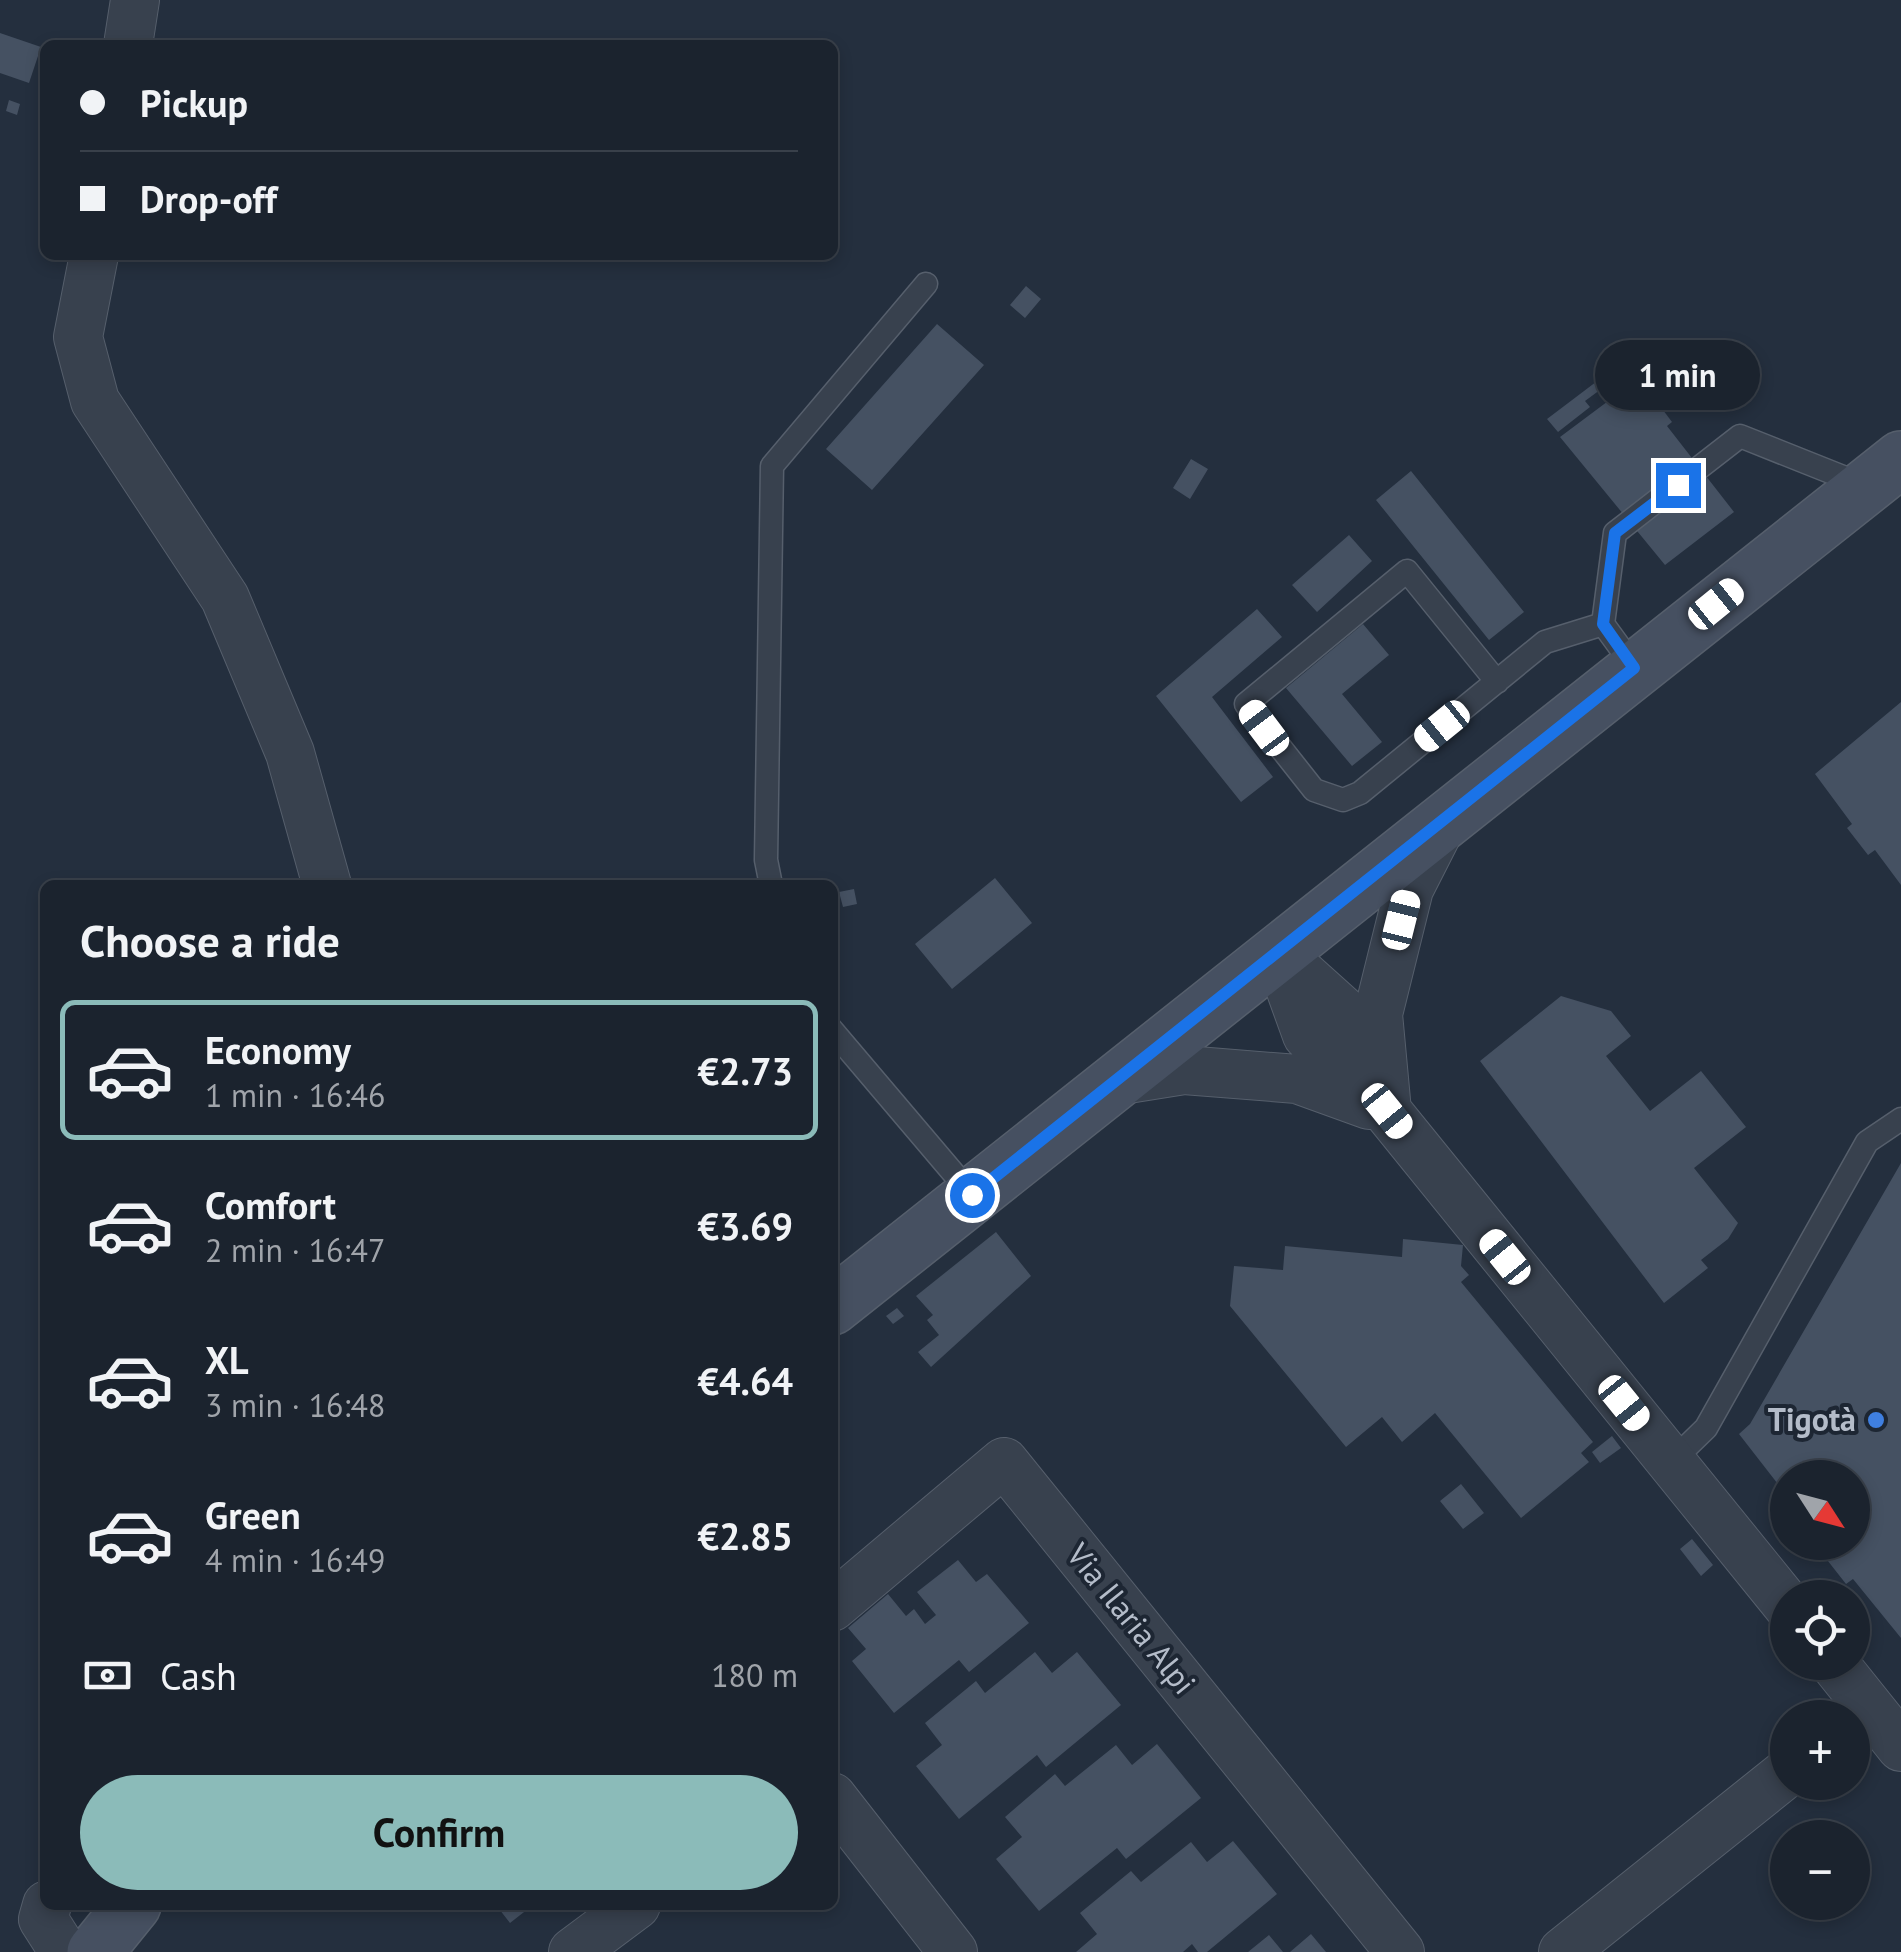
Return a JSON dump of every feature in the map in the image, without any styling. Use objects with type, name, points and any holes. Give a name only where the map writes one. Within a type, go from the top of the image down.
[{"type":"main road","points":[[838,1301],[1883,473]]},
{"type":"main road","points":[[96,1952],[129,1910]]},
{"type":"street","points":[[129,40],[135,0]]},
{"type":"street","points":[[93,260],[78,337],[96,401],[224,598],[290,754],[326,880]]},
{"type":"street","points":[[1387,1111],[1378,1014],[1409,889],[1446,818]]},
{"type":"street","points":[[1277,952],[1342,1010],[1387,1111],[1770,1584]]},
{"type":"street","points":[[1115,1080],[1184,1070],[1297,1079],[1387,1111]]},
{"type":"street","name":"Via Ilaria Alpi","points":[[838,1602],[1004,1462],[1400,1952]]},
{"type":"street","points":[[1870,1721],[1901,1747]]},
{"type":"street","points":[[1593,1943],[1770,1788]]},
{"type":"street","points":[[838,1804],[952,1952]]},
{"type":"street","points":[[46,1910],[43,1920],[64,1952]]},
{"type":"street","points":[[573,1952],[629,1910]]},
{"type":"lane","points":[[769,880],[766,667],[772,466],[926,284]]},
{"type":"lane","points":[[1634,668],[1603,624],[1615,533],[1740,436],[1883,473]]},
{"type":"lane","points":[[1497,682],[1406,571],[1246,704],[1314,790],[1343,800],[1360,793],[1497,682],[1545,642],[1603,624]]},
{"type":"lane","points":[[838,1037],[972,1195]]},
{"type":"lane","points":[[1671,1462],[1706,1428],[1867,1142],[1901,1119]]},
{"type":"building","points":[[0,33],[40,47],[29,83],[0,73]]},
{"type":"building","points":[[9,100],[20,104],[17,115],[6,111]]},
{"type":"building","points":[[1026,286],[1041,299],[1025,318],[1010,305]]},
{"type":"building","points":[[937,324],[984,365],[872,490],[826,449]]},
{"type":"building","points":[[1621,363],[1627,370],[1585,401],[1590,407],[1558,432],[1547,419]]},
{"type":"building","points":[[1639,378],[1672,422],[1667,426],[1734,512],[1665,565],[1560,437]]},
{"type":"building","points":[[1191,459],[1208,469],[1190,499],[1173,488]]},
{"type":"building","points":[[1411,471],[1524,612],[1489,640],[1376,500]]},
{"type":"building","points":[[1349,535],[1372,561],[1317,612],[1292,585]]},
{"type":"building","points":[[1257,609],[1282,637],[1212,697],[1273,777],[1241,802],[1156,696]]},
{"type":"building","points":[[1363,624],[1389,655],[1342,694],[1382,742],[1352,766],[1286,688]]},
{"type":"building","points":[[1901,702],[1901,885],[1875,850],[1868,855],[1847,828],[1852,824],[1815,774]]},
{"type":"building","points":[[995,878],[1032,923],[952,989],[915,944]]},
{"type":"building","points":[[854,889],[857,904],[843,907],[839,892]]},
{"type":"building","points":[[1561,996],[1611,1011],[1631,1036],[1606,1056],[1650,1111],[1701,1071],[1746,1127],[1694,1168],[1738,1223],[1728,1239],[1701,1260],[1708,1268],[1664,1303],[1480,1061]]},
{"type":"building","points":[[1901,1163],[1901,1638],[1870,1600],[1870,1580],[1843,1580],[1827,1560],[1870,1560],[1870,1460],[1770,1460],[1770,1474],[1739,1434],[1750,1424]]},
{"type":"building","points":[[996,1232],[1031,1276],[931,1367],[918,1352],[939,1335],[927,1320],[933,1315],[916,1296]]},
{"type":"building","points":[[1403,1239],[1463,1245],[1461,1266],[1469,1275],[1461,1282],[1593,1442],[1581,1453],[1589,1462],[1521,1518],[1435,1413],[1402,1442],[1382,1417],[1346,1447],[1230,1306],[1234,1266],[1283,1270],[1285,1246],[1402,1257]]},
{"type":"building","points":[[897,1308],[904,1316],[893,1324],[886,1316]]},
{"type":"building","points":[[1612,1436],[1621,1448],[1600,1463],[1592,1452]]},
{"type":"building","points":[[1461,1484],[1484,1513],[1463,1529],[1440,1501]]},
{"type":"building","points":[[1692,1539],[1713,1565],[1701,1576],[1680,1549]]},
{"type":"building","points":[[958,1560],[976,1582],[987,1574],[1029,1623],[969,1672],[959,1660],[894,1713],[852,1661],[866,1649],[848,1628],[888,1594],[906,1616],[914,1609],[925,1624],[936,1615],[917,1592]]},
{"type":"building","points":[[1035,1652],[1052,1673],[1077,1652],[1121,1705],[1046,1767],[1037,1755],[959,1819],[916,1766],[942,1745],[925,1723],[976,1681],[985,1693]]},
{"type":"building","points":[[1157,1744],[1201,1798],[1126,1859],[1117,1848],[1039,1911],[996,1859],[1022,1837],[1005,1817],[1055,1774],[1065,1786],[1116,1745],[1132,1765]]},
{"type":"building","points":[[1233,1841],[1277,1894],[1207,1952],[1198,1952],[1192,1944],[1183,1952],[1076,1952],[1097,1934],[1080,1913],[1131,1871],[1141,1882],[1191,1842],[1207,1862]]},
{"type":"building","points":[[500,1910],[527,1910],[510,1923]]},
{"type":"building","points":[[1311,1934],[1326,1952],[1290,1952]]},
{"type":"building","points":[[1269,1935],[1283,1952],[1248,1952]]},
{"type":"place","name":"Tigotà","points":[[1876,1420]]},
{"type":"route","points":[[972,1195],[1634,668],[1603,624],[1615,533],[1678,485]]}]
